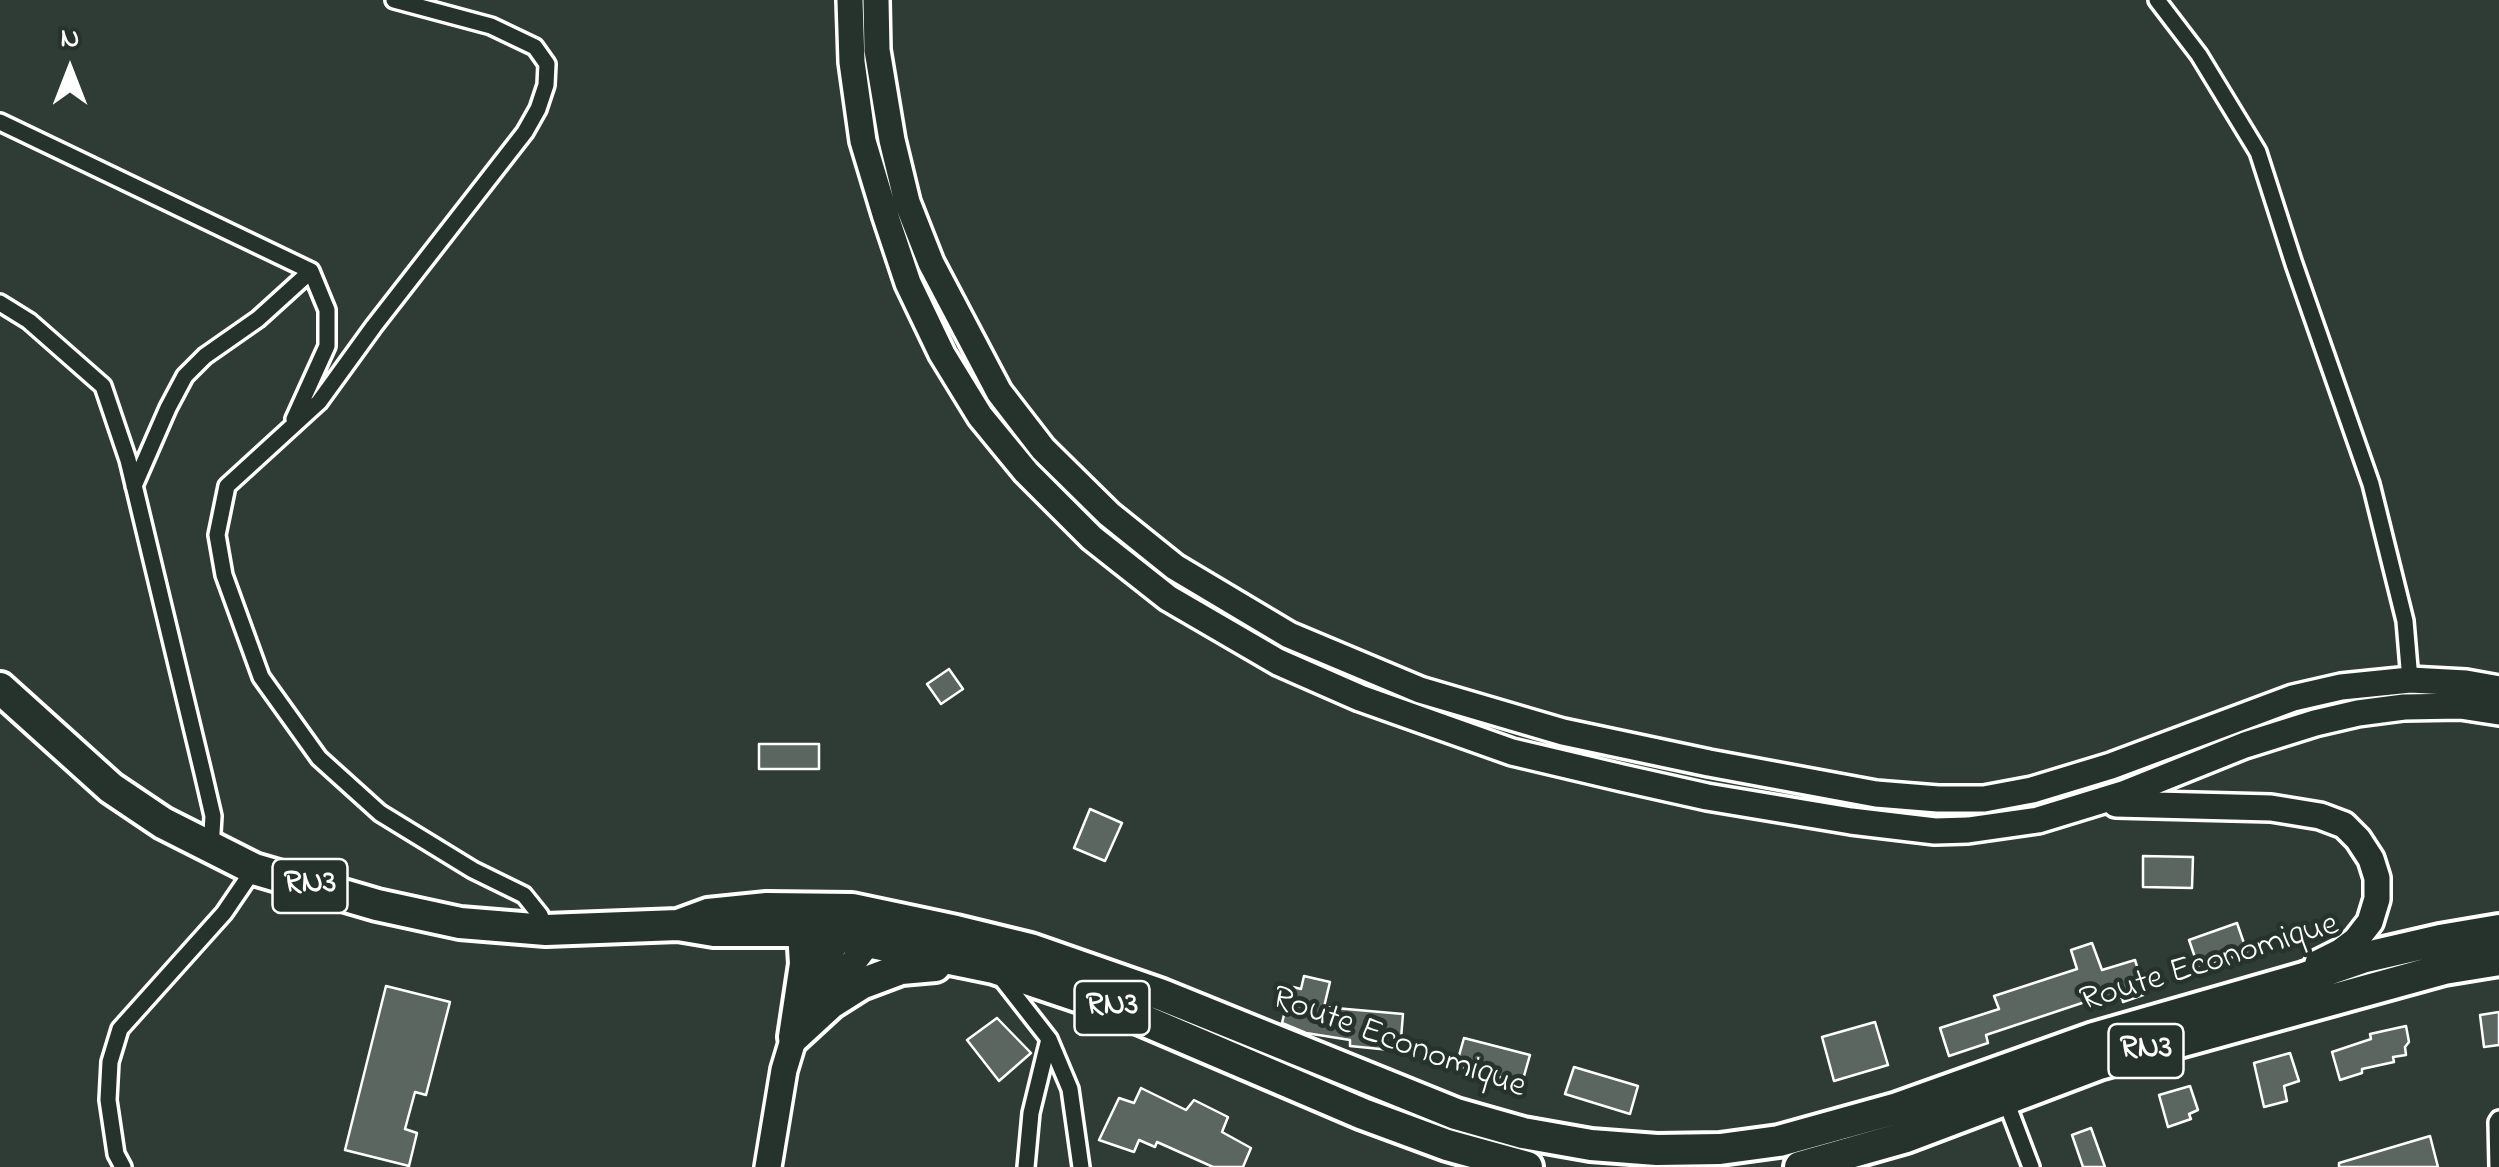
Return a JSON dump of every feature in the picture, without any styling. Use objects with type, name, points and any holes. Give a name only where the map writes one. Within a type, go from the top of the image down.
[{"type":"highway","name":"Route Economique","points":[[0,688],[111,788],[163,823],[254,869],[377,905],[460,923],[546,930],[678,925],[714,932],[803,931],[860,926],[1122,1011],[1158,1010],[1456,1114],[1523,1133],[1591,1145],[1720,1149],[1779,1140],[1898,1108],[2099,1064],[2444,969],[2499,960]]},
{"type":"highway","name":"Route Economique","points":[[678,925],[708,914],[747,910],[1030,948],[1364,1114],[1447,1145],[1527,1167]]},
{"type":"highway","name":"Route Economique","points":[[1800,1167],[1906,1138],[2094,1038],[2362,958],[2499,930]]},
{"type":"highway","points":[[794,1037],[805,964],[803,931]]},
{"type":"highway","points":[[794,1037],[831,1003],[861,984],[901,969],[989,968]]},
{"type":"main road","points":[[850,0],[852,62],[863,141],[908,283],[942,354],[980,416],[1026,472],[1092,538],[1168,598],[1278,662],[1360,698],[1512,752],[1707,797],[1935,831],[1968,830],[2114,804],[2144,803],[2271,808],[2320,816],[2344,825],[2358,839],[2376,878],[2370,922],[2340,952],[2262,990]]},
{"type":"main road","points":[[876,0],[880,68],[907,202],[931,263],[998,392],[1043,450],[1110,514],[1174,567],[1289,634],[1420,690],[1562,732],[1709,764],[1876,794],[1938,799],[1984,798],[2032,790],[2111,766],[2293,698],[2341,687],[2410,680],[2466,682],[2499,690]]},
{"type":"main road","points":[[2038,820],[2123,794],[2245,745],[2315,723],[2404,707],[2460,706],[2499,712]]},
{"type":"main road","points":[[768,1167],[784,1070],[794,1037],[835,988],[860,926]]},
{"type":"street","points":[[394,0],[491,26],[535,48],[547,64],[546,85],[525,132],[319,402],[227,486],[217,535],[224,575],[261,676],[319,758],[380,813],[524,896],[540,915],[546,930]]},
{"type":"street","points":[[2157,0],[2199,55],[2258,152],[2371,484],[2405,621],[2410,680]]},
{"type":"street","points":[[0,122],[310,272],[327,310],[327,346],[290,428]]},
{"type":"street","points":[[134,486],[185,376],[310,272]]},
{"type":"street","points":[[0,303],[29,321],[103,386],[128,460],[213,816],[211,849]]},
{"type":"street","points":[[123,1167],[116,1154],[108,1100],[110,1062],[120,1029],[224,912],[254,869]]},
{"type":"street","points":[[989,968],[1049,1039],[1070,1089],[1081,1167]]},
{"type":"street","points":[[1026,1167],[1031,1113],[1049,1039]]},
{"type":"street","points":[[2001,1086],[2031,1167]]},
{"type":"street","points":[[2498,1167],[2499,1119]]},
{"type":"building","points":[[949,669],[963,689],[941,704],[927,684]]},
{"type":"building","points":[[759,744],[819,744],[819,769],[759,769]]},
{"type":"building","points":[[1090,809],[1122,823],[1105,861],[1074,848]]},
{"type":"building","points":[[2143,856],[2193,857],[2192,888],[2143,887]]},
{"type":"building","points":[[2237,923],[2247,952],[2199,969],[2189,940]]},
{"type":"building","points":[[2092,943],[2102,970],[2135,960],[2143,995],[2090,1007],[2088,1001],[1986,1035],[1988,1043],[1949,1056],[1940,1028],[1999,1009],[1994,996],[2077,969],[2071,950]]},
{"type":"building","points":[[1304,976],[1330,982],[1324,1007],[1403,1014],[1400,1051],[1350,1046],[1350,1040],[1306,1033],[1282,1023],[1293,987],[1301,989]]},
{"type":"building","points":[[386,986],[450,1002],[426,1095],[415,1092],[405,1129],[417,1133],[409,1166],[345,1150]]},
{"type":"building","points":[[2499,1012],[2499,1045],[2484,1047],[2480,1015]]},
{"type":"building","points":[[997,1018],[1031,1053],[999,1081],[967,1040]]},
{"type":"building","points":[[1875,1022],[1888,1065],[1834,1081],[1822,1037]]},
{"type":"building","points":[[2406,1026],[2406,1055],[2340,1080],[2332,1052],[2371,1039],[2370,1034]]},
{"type":"building","points":[[1464,1038],[1530,1055],[1522,1083],[1456,1066]]},
{"type":"building","points":[[2290,1053],[2299,1081],[2284,1086],[2287,1101],[2264,1107],[2254,1063]]},
{"type":"building","points":[[1574,1067],[1638,1086],[1630,1114],[1565,1094]]},
{"type":"building","points":[[2190,1086],[2198,1110],[2189,1114],[2191,1119],[2168,1127],[2159,1095]]},
{"type":"building","points":[[1141,1088],[1186,1110],[1194,1100],[1228,1117],[1222,1132],[1251,1148],[1243,1167],[1213,1167],[1157,1142],[1155,1147],[1139,1140],[1134,1152],[1099,1140],[1119,1098],[1134,1103]]},
{"type":"building","points":[[2091,1128],[2105,1167],[2083,1167],[2072,1135]]},
{"type":"building","points":[[2430,1136],[2438,1167],[2339,1167],[2339,1163]]}]
